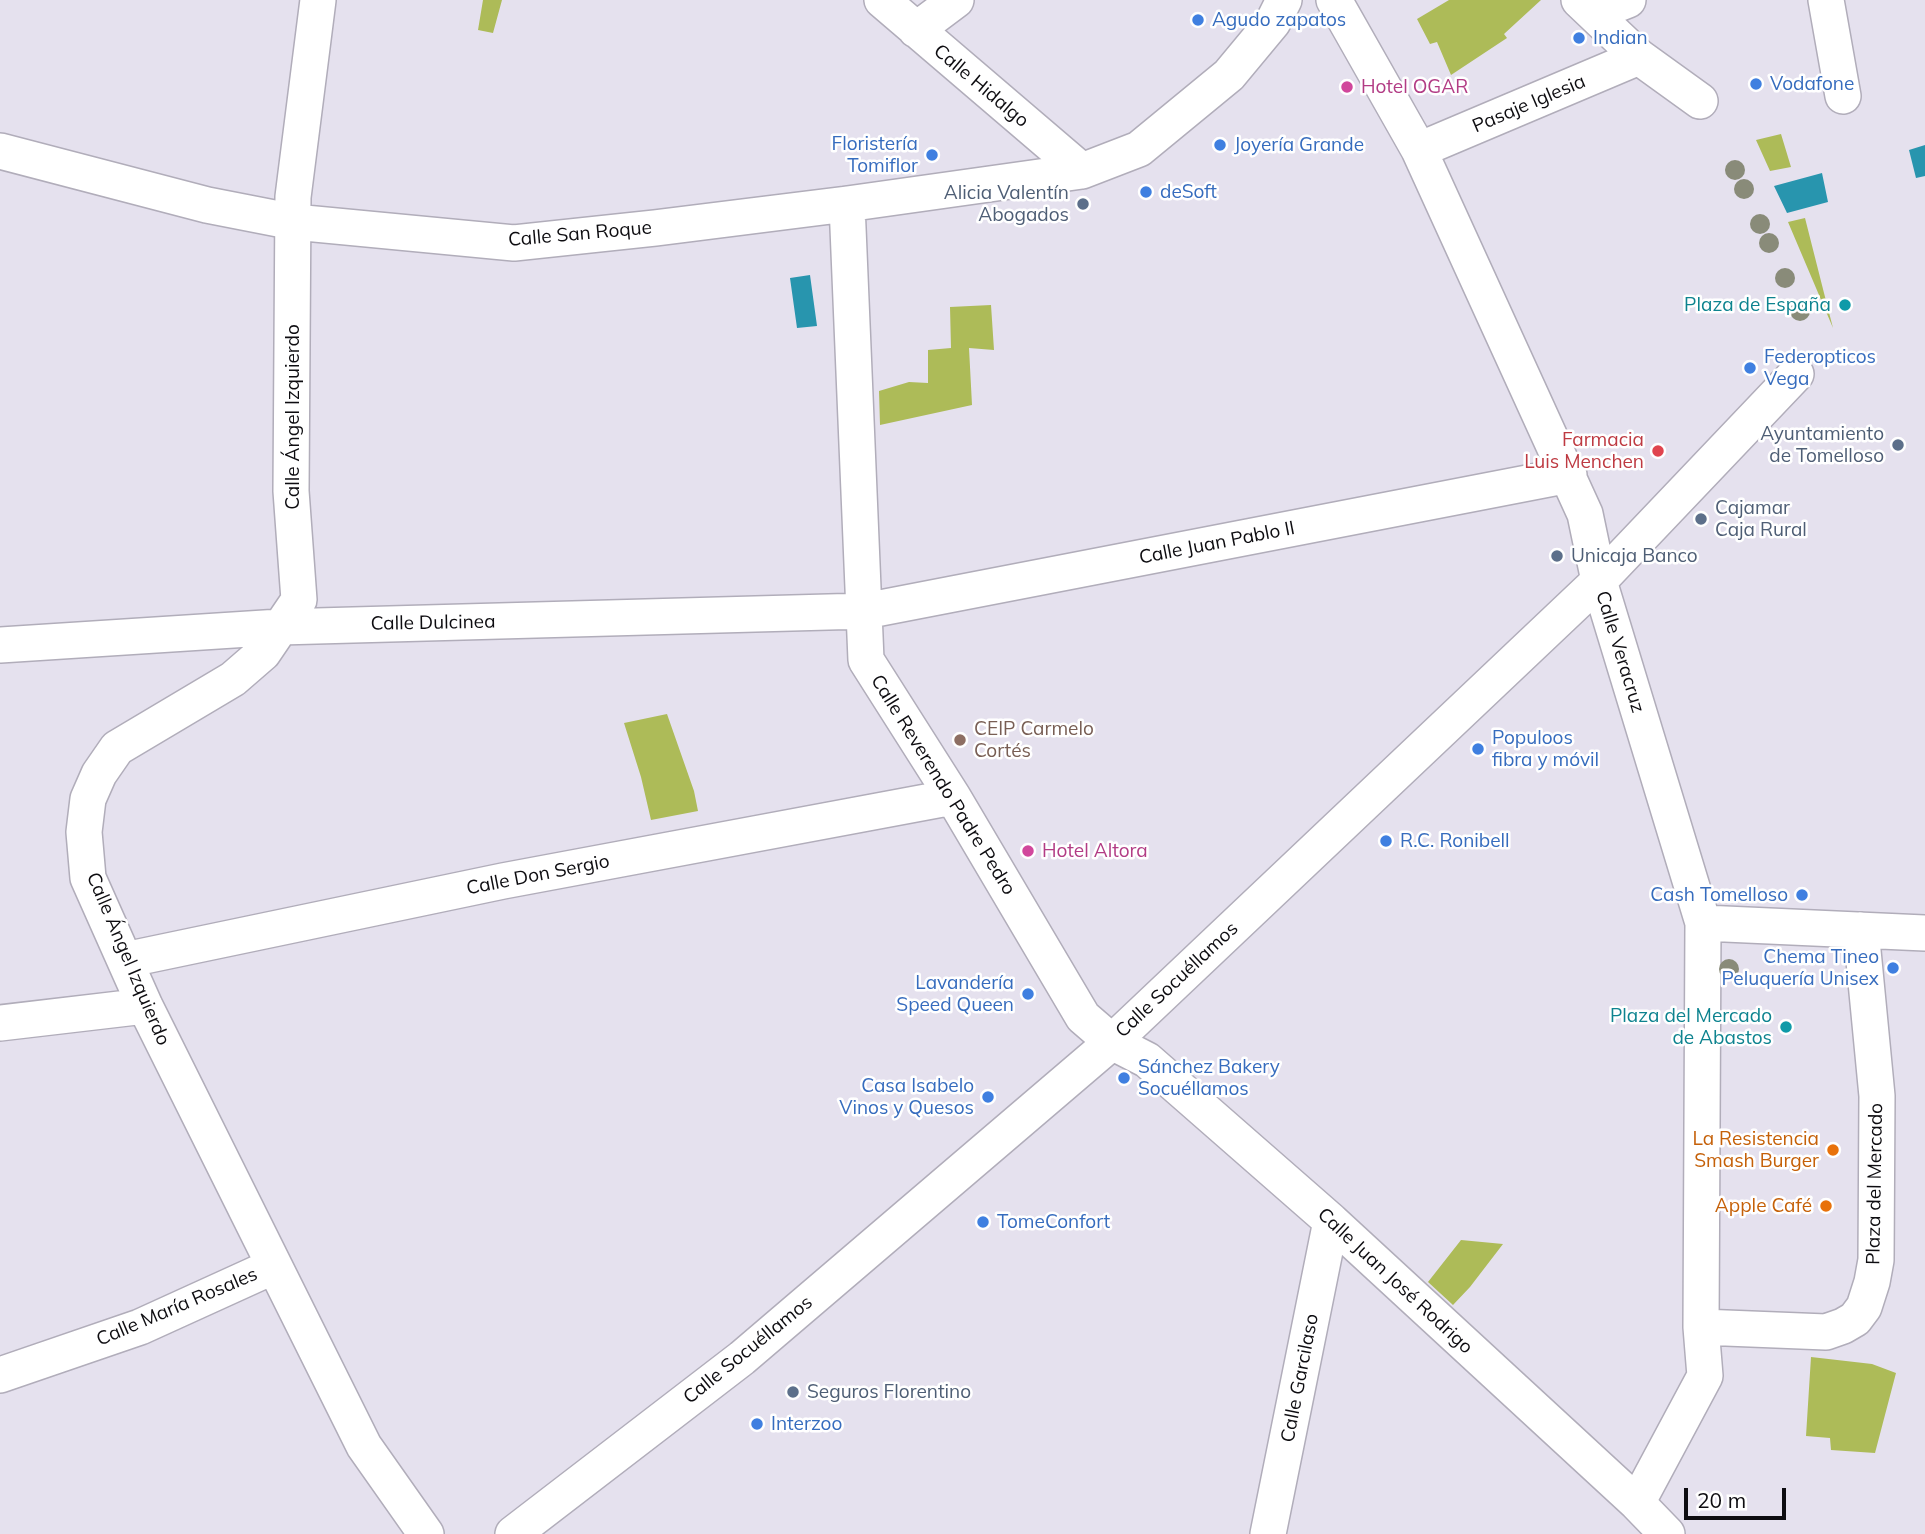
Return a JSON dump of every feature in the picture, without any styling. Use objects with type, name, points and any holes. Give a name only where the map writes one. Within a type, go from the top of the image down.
[{"type":"street","name":"Calle Ángel Izquierdo","points":[[318,0],[293,197],[291,491],[299,600],[263,653],[233,679],[117,748],[99,774],[88,799],[84,832],[88,878],[145,1006],[364,1446],[426,1534]]},
{"type":"street","name":"Calle Hidalgo","points":[[882,0],[1082,171]]},
{"type":"street","points":[[916,30],[956,0]]},
{"type":"street","name":"Calle San Roque","points":[[0,151],[207,205],[293,222],[514,243],[669,226],[1082,171],[1139,149],[1220,83],[1273,22],[1284,0]]},
{"type":"street","name":"Calle Veracruz","points":[[1334,0],[1419,150],[1585,514],[1599,581],[1703,922]]},
{"type":"street","points":[[1587,7],[1628,0]]},
{"type":"street","points":[[1826,0],[1843,96]]},
{"type":"street","points":[[1587,7],[1639,57],[1700,102]]},
{"type":"street","name":"Pasaje Iglesia","points":[[1419,150],[1639,57]]},
{"type":"street","name":"Calle Reverendo Padre Pedro","points":[[847,204],[866,660],[953,797],[1083,1017],[1112,1042]]},
{"type":"street","name":"Calle Socuéllamos","points":[[513,1534],[742,1358],[1112,1042],[1599,581],[1796,374]]},
{"type":"street","name":"Calle Juan Pablo II","points":[[865,611],[1569,475]]},
{"type":"street","name":"Calle Dulcinea","points":[[0,645],[280,627],[865,611]]},
{"type":"street","name":"Calle Don Sergio","points":[[125,960],[503,881],[953,797]]},
{"type":"street","points":[[1637,1503],[1705,1376],[1701,1327],[1703,922],[1925,933]]},
{"type":"street","name":"Plaza del Mercado","points":[[1701,1327],[1826,1332],[1855,1319],[1864,1307],[1876,1260],[1877,1096],[1861,930]]},
{"type":"street","points":[[0,1023],[145,1006]]},
{"type":"street","name":"Calle Juan José Rodrigo","points":[[1112,1042],[1147,1060],[1331,1221],[1637,1503],[1667,1534]]},
{"type":"street","name":"Calle Garcilaso","points":[[1268,1534],[1331,1221]]},
{"type":"street","name":"Calle María Rosales","points":[[0,1376],[140,1327],[274,1266]]},
{"type":"green space","points":[[483,0],[502,0],[493,33],[478,30]]},
{"type":"green space","points":[[1449,0],[1541,0],[1504,34],[1507,38],[1451,75],[1437,42],[1430,44],[1417,19]]},
{"type":"green space","points":[[1781,134],[1791,167],[1770,171],[1756,140]]},
{"type":"green space","points":[[1805,218],[1824,293],[1833,328],[1788,222]]},
{"type":"green space","points":[[991,305],[994,350],[969,348],[972,405],[880,425],[879,391],[909,382],[928,383],[928,350],[951,348],[950,307]]},
{"type":"green space","points":[[667,714],[694,791],[698,811],[651,820],[624,723]]},
{"type":"green space","points":[[1461,1240],[1503,1244],[1453,1305],[1428,1282]]},
{"type":"green space","points":[[1811,1357],[1872,1364],[1896,1373],[1875,1453],[1831,1450],[1830,1438],[1806,1436]]},
{"type":"water","points":[[1925,145],[1925,176],[1916,178],[1909,150]]},
{"type":"water","points":[[1822,173],[1828,202],[1787,213],[1774,186]]},
{"type":"water","points":[[810,275],[817,326],[797,328],[790,278]]},
{"type":"place","name":"Agudo zapatos","points":[[1198,20]]},
{"type":"place","name":"Indian","points":[[1579,38]]},
{"type":"place","name":"Vodafone","points":[[1756,84]]},
{"type":"place","name":"Hotel OGAR","points":[[1347,87]]},
{"type":"place","name":"Joyería Grande","points":[[1220,145]]},
{"type":"place","name":"Floristería Tomiflor","points":[[932,155]]},
{"type":"place","name":"deSoft","points":[[1146,192]]},
{"type":"place","name":"Alicia Valentín Abogados","points":[[1083,204]]},
{"type":"place","name":"Plaza de España","points":[[1845,305]]},
{"type":"place","name":"Federopticos Vega","points":[[1750,368]]},
{"type":"place","name":"Ayuntamiento de Tomelloso","points":[[1898,445]]},
{"type":"place","name":"Farmacia Luis Menchen","points":[[1658,451]]},
{"type":"place","name":"Cajamar Caja Rural","points":[[1701,519]]},
{"type":"place","name":"Unicaja Banco","points":[[1557,556]]},
{"type":"place","name":"CEIP Carmelo Cortés","points":[[960,740]]},
{"type":"place","name":"Populoos fibra y móvil","points":[[1478,749]]},
{"type":"place","name":"R.C. Ronibell","points":[[1386,841]]},
{"type":"place","name":"Hotel Altora","points":[[1028,851]]},
{"type":"place","name":"Cash Tomelloso","points":[[1802,895]]},
{"type":"place","name":"Chema Tineo Peluquería Unisex","points":[[1893,968]]},
{"type":"place","name":"Lavandería Speed Queen","points":[[1028,994]]},
{"type":"place","name":"Plaza del Mercado de Abastos","points":[[1786,1027]]},
{"type":"place","name":"Sánchez Bakery Socuéllamos","points":[[1124,1078]]},
{"type":"place","name":"Casa Isabelo Vinos y Quesos","points":[[988,1097]]},
{"type":"place","name":"La Resistencia Smash Burger","points":[[1833,1150]]},
{"type":"place","name":"Apple Café","points":[[1826,1206]]},
{"type":"place","name":"TomeConfort","points":[[983,1222]]},
{"type":"place","name":"Seguros Florentino","points":[[793,1392]]},
{"type":"place","name":"Interzoo","points":[[757,1424]]}]
